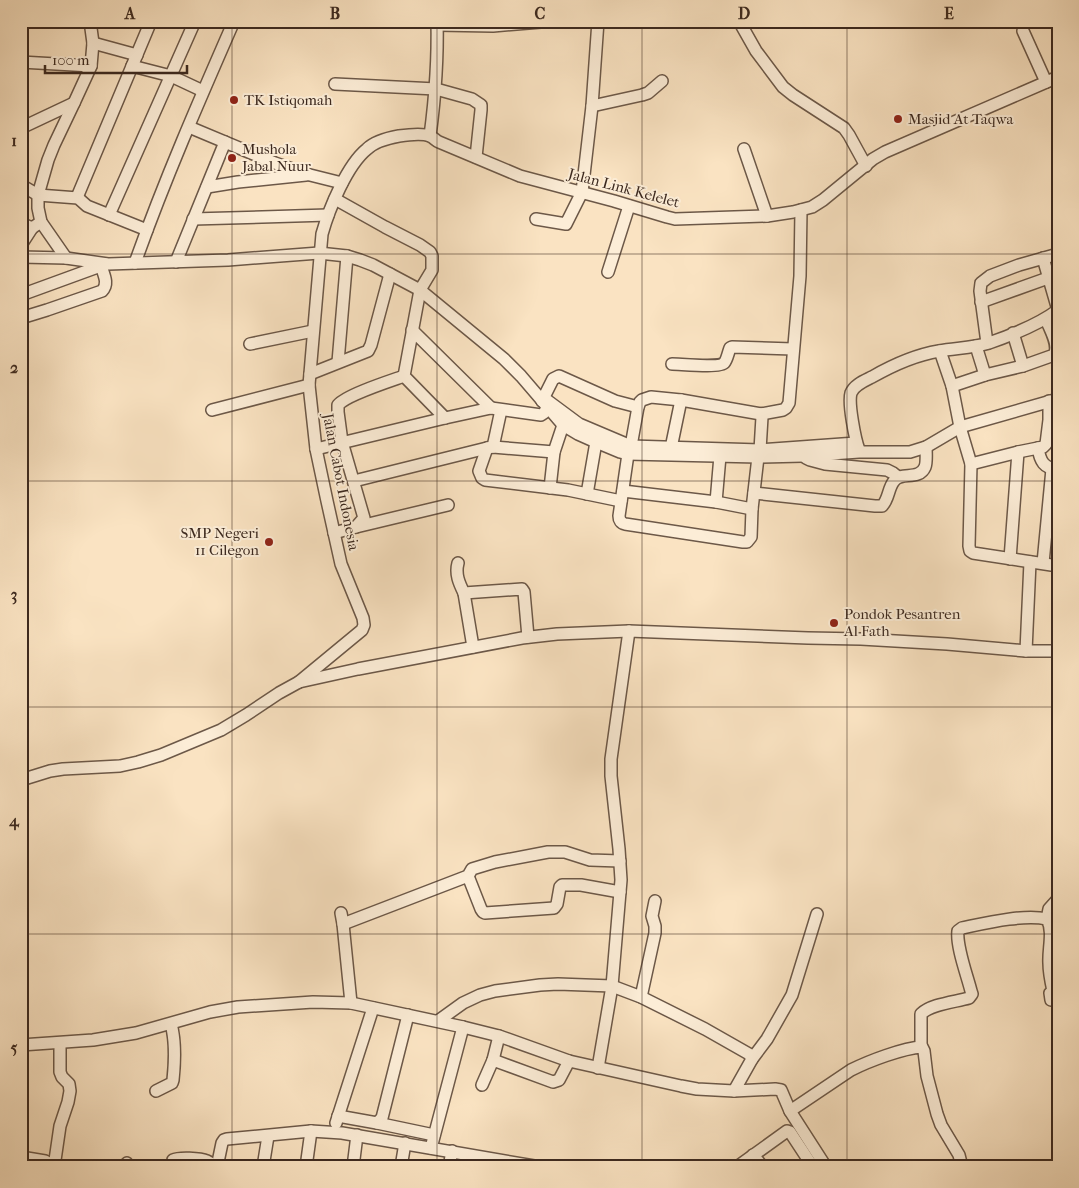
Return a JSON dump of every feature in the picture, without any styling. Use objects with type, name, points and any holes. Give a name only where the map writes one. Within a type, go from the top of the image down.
[{"type":"street","points":[[21,245],[38,208],[38,195],[48,160],[91,66],[93,43],[90,21]]},
{"type":"street","points":[[78,198],[151,21]]},
{"type":"street","points":[[109,215],[195,21]]},
{"type":"street","points":[[135,263],[203,91],[234,21]]},
{"type":"street","points":[[430,136],[436,89],[437,23],[493,26],[553,21]]},
{"type":"street","points":[[536,219],[566,224],[582,192],[592,106],[598,21]]},
{"type":"street","points":[[739,21],[756,51],[783,87],[792,95],[844,128],[866,166]]},
{"type":"street","points":[[1023,31],[1046,82]]},
{"type":"street","points":[[93,43],[137,55]]},
{"type":"street","points":[[21,62],[91,66]]},
{"type":"street","points":[[132,66],[171,76],[203,91]]},
{"type":"street","name":"Jalan Link Kelelet","points":[[319,252],[328,216],[342,183],[358,158],[367,148],[386,139],[407,135],[430,136],[439,142],[520,176],[675,219],[767,216],[812,207],[824,200],[885,152],[1058,77]]},
{"type":"street","points":[[592,106],[642,95],[662,81]]},
{"type":"street","points":[[335,84],[436,89],[472,100],[481,105],[482,116],[476,157]]},
{"type":"street","points":[[21,128],[74,104]]},
{"type":"street","points":[[189,127],[274,163],[342,183]]},
{"type":"street","points":[[176,262],[225,142]]},
{"type":"street","points":[[744,149],[767,216]]},
{"type":"street","points":[[207,187],[310,175]]},
{"type":"street","points":[[21,185],[38,195],[78,198],[87,206],[147,230]]},
{"type":"street","points":[[335,199],[420,245],[430,252],[433,258],[432,270],[420,290],[404,376]]},
{"type":"street","points":[[608,272],[629,206]]},
{"type":"street","points":[[761,414],[751,538],[747,542],[623,524],[620,521],[618,516],[638,407],[640,402],[647,397],[681,400],[761,414],[779,411],[787,406],[800,276],[801,210]]},
{"type":"street","points":[[193,219],[328,216]]},
{"type":"street","points":[[32,224],[66,258]]},
{"type":"street","points":[[21,257],[66,258],[105,265],[228,260],[319,252],[347,256],[373,265],[420,290],[504,359],[545,402],[563,425],[578,434],[620,452],[671,448],[707,452],[720,456],[858,447],[910,452],[926,447],[960,427],[1054,400]]},
{"type":"street","name":"Jalan Cabot Indonesia","points":[[299,682],[362,630],[363,627],[362,614],[341,564],[316,449],[310,380],[319,252]]},
{"type":"street","points":[[985,375],[980,287],[982,283],[996,274],[1019,265],[1058,254]]},
{"type":"street","points":[[338,362],[347,256]]},
{"type":"street","points":[[858,447],[850,401],[851,393],[855,387],[901,362],[940,351],[982,345],[1046,319],[1058,310],[1043,258]]},
{"type":"street","points":[[21,295],[105,265]]},
{"type":"street","points":[[21,318],[102,291],[106,283],[105,265]]},
{"type":"street","points":[[212,410],[310,380],[338,362],[369,350],[390,274]]},
{"type":"street","points":[[981,302],[1048,278]]},
{"type":"street","points":[[952,386],[1052,356],[1056,353],[1056,346],[1046,319]]},
{"type":"street","points":[[412,330],[496,409]]},
{"type":"street","points":[[250,344],[313,331]]},
{"type":"street","points":[[1013,333],[1023,366]]},
{"type":"street","points":[[672,364],[724,364],[732,347],[794,349]]},
{"type":"street","points":[[940,351],[952,386],[960,427],[971,464],[970,551],[1058,566]]},
{"type":"street","points":[[404,376],[445,418]]},
{"type":"street","points":[[356,527],[364,518],[342,442],[337,410],[338,405],[340,402],[356,394],[404,376]]},
{"type":"street","points":[[316,449],[445,418],[496,409],[541,414],[544,413],[545,402],[554,379],[559,376],[615,401],[638,407]]},
{"type":"street","points":[[671,448],[681,400]]},
{"type":"street","points":[[971,464],[1043,447],[1046,444],[1054,400]]},
{"type":"street","points":[[545,402],[578,424],[630,450],[803,456],[858,447]]},
{"type":"street","points":[[496,409],[490,447],[479,472],[483,480],[587,494],[716,502],[752,509]]},
{"type":"street","points":[[550,488],[554,452],[563,425]]},
{"type":"street","points":[[587,494],[596,442]]},
{"type":"street","points":[[354,481],[490,447],[554,452]]},
{"type":"street","points":[[754,493],[880,506],[884,504],[895,479],[898,477],[915,476],[924,469],[926,447]]},
{"type":"street","points":[[1038,448],[1042,464],[1055,469],[1043,563]]},
{"type":"street","points":[[1010,559],[1018,452]]},
{"type":"street","points":[[716,502],[720,456]]},
{"type":"street","points":[[803,456],[825,464],[887,470],[898,477]]},
{"type":"street","points":[[334,533],[448,505]]},
{"type":"street","points":[[1026,651],[1030,562]]},
{"type":"street","points":[[458,563],[456,571],[464,593],[473,647]]},
{"type":"street","points":[[464,593],[522,589],[524,592],[528,637]]},
{"type":"street","points":[[21,780],[50,771],[64,769],[120,766],[161,754],[222,730],[299,682],[528,637],[629,631],[861,639],[1026,651],[1058,651]]},
{"type":"street","points":[[598,1068],[612,986],[620,892],[620,861],[611,759],[629,631]]},
{"type":"street","points":[[351,1003],[342,918],[468,876],[474,868],[495,862],[548,852],[565,852],[590,860],[620,861]]},
{"type":"street","points":[[468,876],[482,911],[485,912],[554,908],[560,887],[564,885],[581,885],[620,892]]},
{"type":"street","points":[[1051,1000],[1050,993],[1053,991],[1048,960],[1050,930],[1047,920],[1049,909],[1058,899]]},
{"type":"street","points":[[642,998],[654,933],[655,924],[652,916],[655,901]]},
{"type":"street","points":[[734,1091],[792,995],[817,914]]},
{"type":"street","points":[[962,1167],[959,1155],[941,1126],[936,1114],[927,1076],[924,1051],[921,1046],[921,1014],[931,1008],[970,998],[972,994],[959,944],[959,930],[985,923],[1013,919],[1047,920]]},
{"type":"street","points":[[438,1021],[463,1003],[480,995],[495,991],[558,984],[612,986],[642,998],[726,1041],[749,1054],[752,1059]]},
{"type":"street","points":[[21,1045],[93,1040],[136,1033],[210,1012],[238,1007],[313,1002],[351,1003],[499,1036],[598,1068],[681,1086],[734,1091],[780,1090],[790,1111],[826,1167]]},
{"type":"street","points":[[334,1132],[373,1008]]},
{"type":"street","points":[[377,1123],[382,1118],[408,1015]]},
{"type":"street","points":[[156,1091],[172,1083],[173,1080],[175,1051],[171,1024]]},
{"type":"street","points":[[431,1148],[463,1027]]},
{"type":"street","points":[[482,1085],[493,1060],[499,1036]]},
{"type":"street","points":[[54,1167],[60,1126],[70,1091],[69,1084],[60,1072],[60,1043]]},
{"type":"street","points":[[790,1111],[851,1070],[877,1059],[921,1046]]},
{"type":"street","points":[[493,1060],[555,1082],[559,1080],[569,1060]]},
{"type":"street","points":[[338,1116],[434,1135]]},
{"type":"street","points":[[306,1167],[311,1130]]},
{"type":"street","points":[[217,1167],[224,1140],[311,1130],[357,1135],[452,1151],[500,1164],[540,1167]]},
{"type":"street","points":[[737,1167],[787,1131],[813,1167]]},
{"type":"street","points":[[353,1167],[357,1135]]},
{"type":"street","points":[[263,1167],[268,1136]]},
{"type":"street","points":[[402,1167],[405,1144]]},
{"type":"street","points":[[449,1167],[452,1151]]},
{"type":"street","points":[[753,1155],[763,1167]]},
{"type":"street","points":[[21,1157],[48,1162],[49,1167]]},
{"type":"street","points":[[172,1167],[173,1160],[180,1158],[205,1160],[212,1167]]},
{"type":"place","name":"TK Istiqomah","points":[[234,100]]},
{"type":"place","name":"Masjid At Taqwa","points":[[898,119]]},
{"type":"place","name":"Mushola Jabal Nuur","points":[[232,158]]},
{"type":"place","name":"SMP Negeri 11 Cilegon","points":[[269,542]]},
{"type":"place","name":"Pondok Pesantren Al Fath","points":[[834,623]]}]
